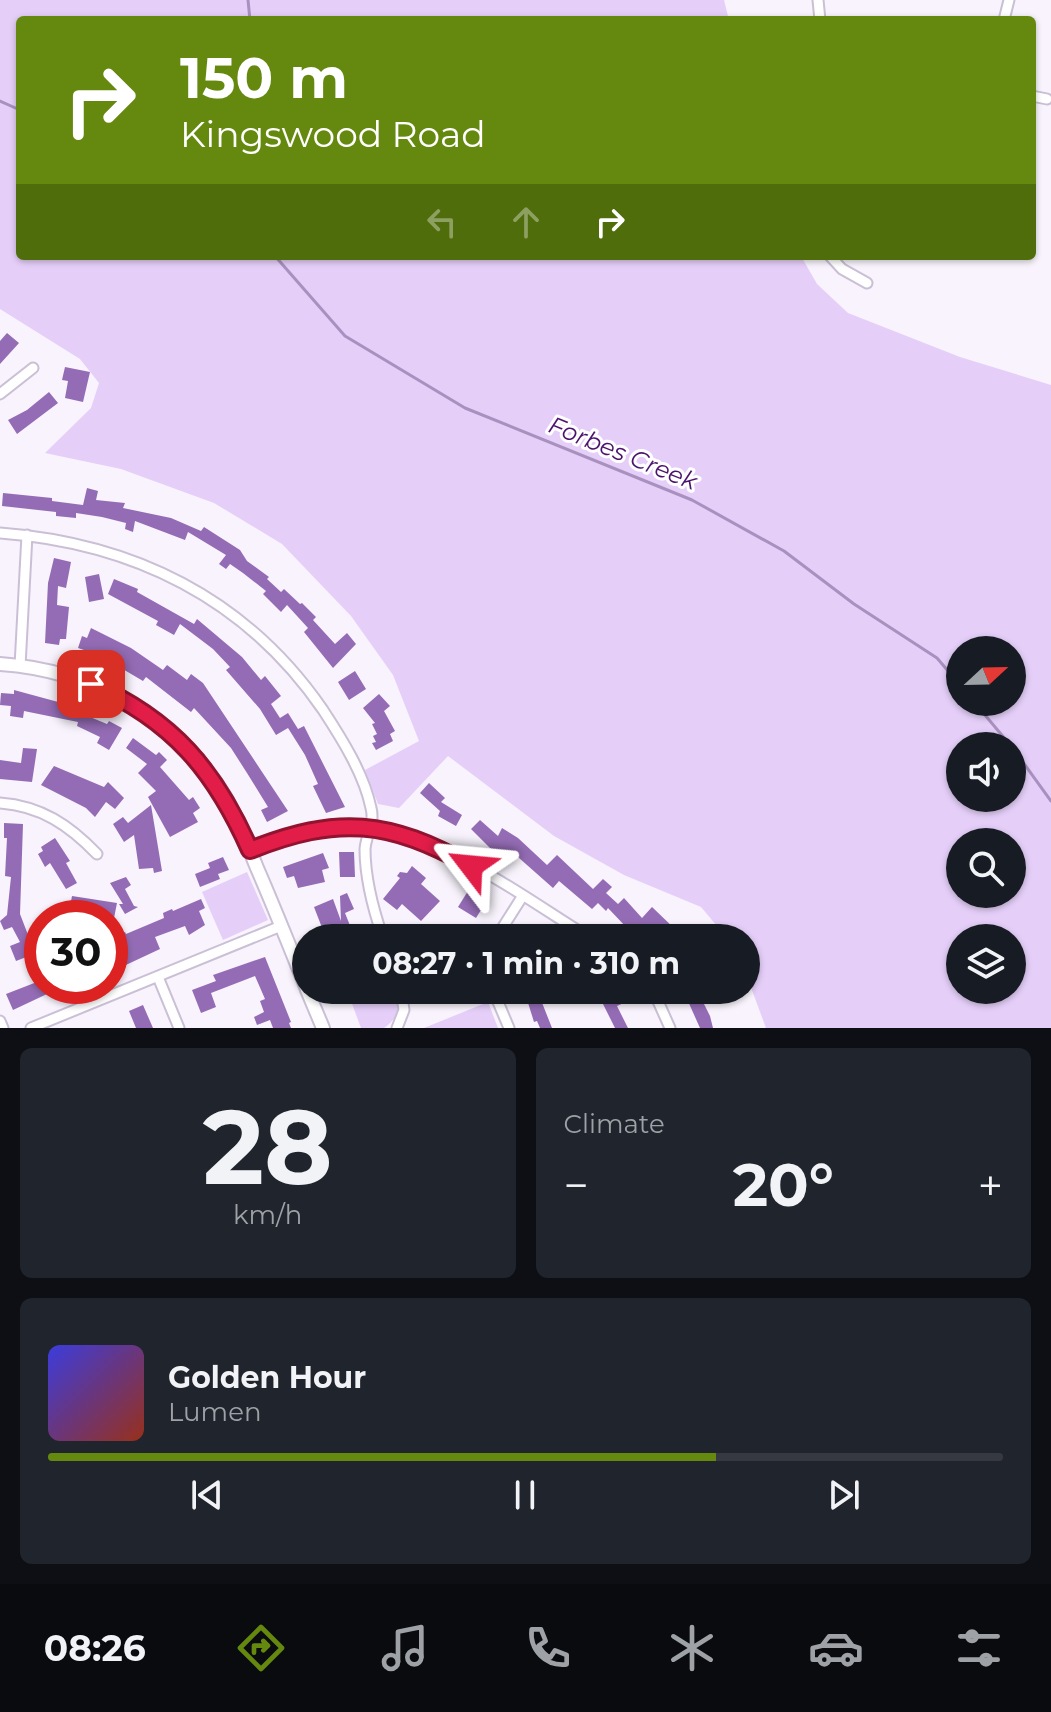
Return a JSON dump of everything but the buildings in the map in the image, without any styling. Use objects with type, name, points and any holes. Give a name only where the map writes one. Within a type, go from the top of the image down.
[{"type":"street","points":[[1036,97],[1047,99]]},
{"type":"street","points":[[834,260],[842,269],[867,283]]},
{"type":"street","points":[[0,394],[33,368]]},
{"type":"street","points":[[0,533],[73,541],[132,559],[192,587],[247,626],[299,677],[340,736],[372,809],[366,844],[367,880],[379,924]]},
{"type":"street","points":[[20,666],[27,535]]},
{"type":"street","points":[[0,664],[91,684],[138,708],[180,741],[216,784],[232,810],[292,952]]},
{"type":"street","points":[[0,803],[47,814],[75,832],[97,854]]},
{"type":"street","points":[[250,850],[303,832],[337,827],[371,828],[434,845],[567,924]]},
{"type":"street","points":[[505,924],[522,897]]},
{"type":"street","points":[[31,1028],[281,926]]},
{"type":"street","points":[[158,977],[179,1028]]},
{"type":"street","points":[[313,1004],[323,1028]]},
{"type":"street","points":[[397,1028],[403,1004]]},
{"type":"street","points":[[499,1004],[509,1028]]},
{"type":"street","points":[[659,1004],[670,1028]]},
{"type":"street","points":[[0,1021],[3,1028]]},
{"type":"shaded area","points":[[0,0],[724,0],[728,16],[16,16],[16,260],[803,260],[817,284],[848,313],[960,357],[1051,385],[1051,1028],[766,1028],[757,1004],[760,1004],[760,924],[715,924],[701,907],[624,875],[554,836],[448,756],[399,808],[378,804],[365,770],[419,741],[393,675],[351,616],[282,544],[214,503],[121,469],[45,453],[91,408],[99,383],[80,359],[0,309]]},
{"type":"shaded area","points":[[247,872],[268,920],[223,940],[202,892]]},
{"type":"shaded area","points":[[352,1004],[398,1004],[395,1016],[384,1028],[361,1028]]},
{"type":"shaded area","points":[[489,1004],[498,1028],[424,1028]]},
{"type":"waterway","name":"Forbes Creek","points":[[248,0],[250,16]]},
{"type":"waterway","name":"Forbes Creek","points":[[0,101],[16,108]]},
{"type":"waterway","name":"Forbes Creek","points":[[278,260],[345,336],[465,408],[692,500],[784,551],[854,604],[937,658],[946,669]]},
{"type":"waterway","name":"Forbes Creek","points":[[986,716],[999,732]]},
{"type":"waterway","name":"Forbes Creek","points":[[1026,766],[1051,801]]},
{"type":"route","points":[[91,684],[138,708],[180,741],[225,796],[250,850],[303,832],[355,826],[420,839],[471,866]]}]
